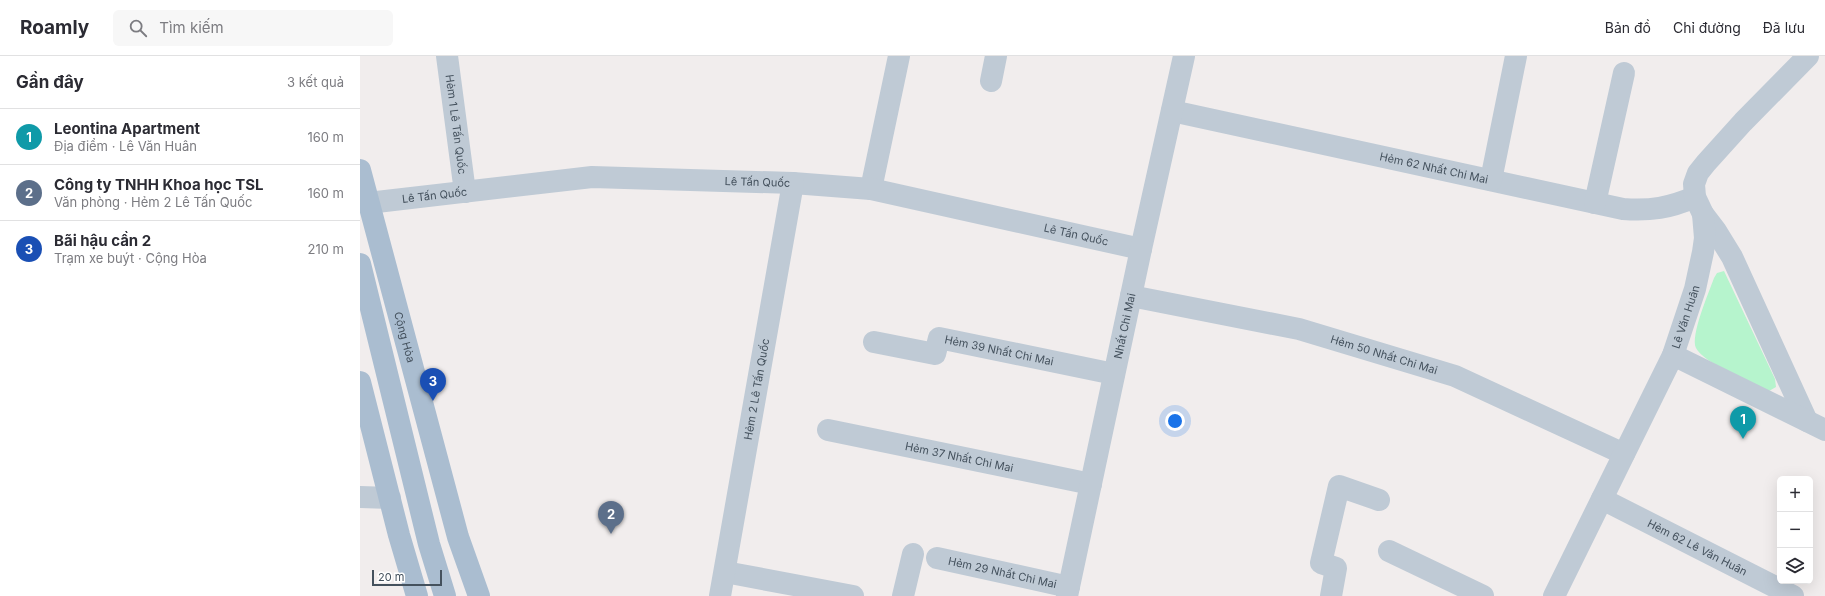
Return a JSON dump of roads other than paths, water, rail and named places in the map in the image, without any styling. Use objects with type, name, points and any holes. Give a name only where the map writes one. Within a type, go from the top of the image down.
[{"type":"main road","name":"Cộng Hòa","points":[[360,170],[364,201],[467,568],[479,596]]},
{"type":"main road","points":[[360,264],[429,544],[445,596]]},
{"type":"main road","points":[[360,382],[398,535],[417,596]]},
{"type":"street","name":"Hẻm 1 Lê Tấn Quốc","points":[[447,56],[465,192]]},
{"type":"street","points":[[871,190],[899,56]]},
{"type":"street","points":[[991,81],[996,56]]},
{"type":"street","name":"Nhất Chi Mai","points":[[1068,592],[1141,249],[1184,56]]},
{"type":"street","points":[[1491,180],[1516,56]]},
{"type":"street","name":"Lê Văn Huân","points":[[1554,596],[1672,355],[1701,268],[1705,238],[1694,184],[1698,173],[1743,122],[1808,56]]},
{"type":"street","points":[[1595,203],[1624,73]]},
{"type":"street","name":"Hẻm 62 Nhất Chi Mai","points":[[1172,111],[1623,209],[1658,209],[1676,205],[1699,205]]},
{"type":"street","name":"Lê Tấn Quốc","points":[[364,201],[465,192],[592,177],[793,183],[871,190],[1141,249]]},
{"type":"street","name":"Hẻm 2 Lê Tấn Quốc","points":[[720,596],[793,183]]},
{"type":"street","points":[[1699,205],[1732,257],[1816,426]]},
{"type":"street","name":"Hẻm 50 Nhất Chi Mai","points":[[1131,296],[1299,329],[1455,376],[1624,454]]},
{"type":"street","name":"Hẻm 39 Nhất Chi Mai","points":[[874,342],[935,354],[939,338],[1114,374]]},
{"type":"street","points":[[1672,355],[1816,426]]},
{"type":"street","name":"Hẻm 37 Nhất Chi Mai","points":[[828,430],[1091,484]]},
{"type":"street","points":[[1330,596],[1336,568],[1321,563],[1339,486],[1379,500]]},
{"type":"street","points":[[360,497],[390,498]]},
{"type":"street","name":"Hẻm 62 Lê Văn Huân","points":[[1602,499],[1793,596]]},
{"type":"street","points":[[1389,551],[1483,596]]},
{"type":"street","points":[[903,596],[913,554]]},
{"type":"street","name":"Hẻm 29 Nhất Chi Mai","points":[[937,558],[1068,592]]},
{"type":"street","points":[[725,572],[853,596]]},
{"type":"place","name":"Bãi hậu cần 2","points":[[433,401]]},
{"type":"place","name":"Leontina Apartment","points":[[1743,439]]},
{"type":"place","name":"Công ty TNHH Khoa học TSL","points":[[611,534]]}]
